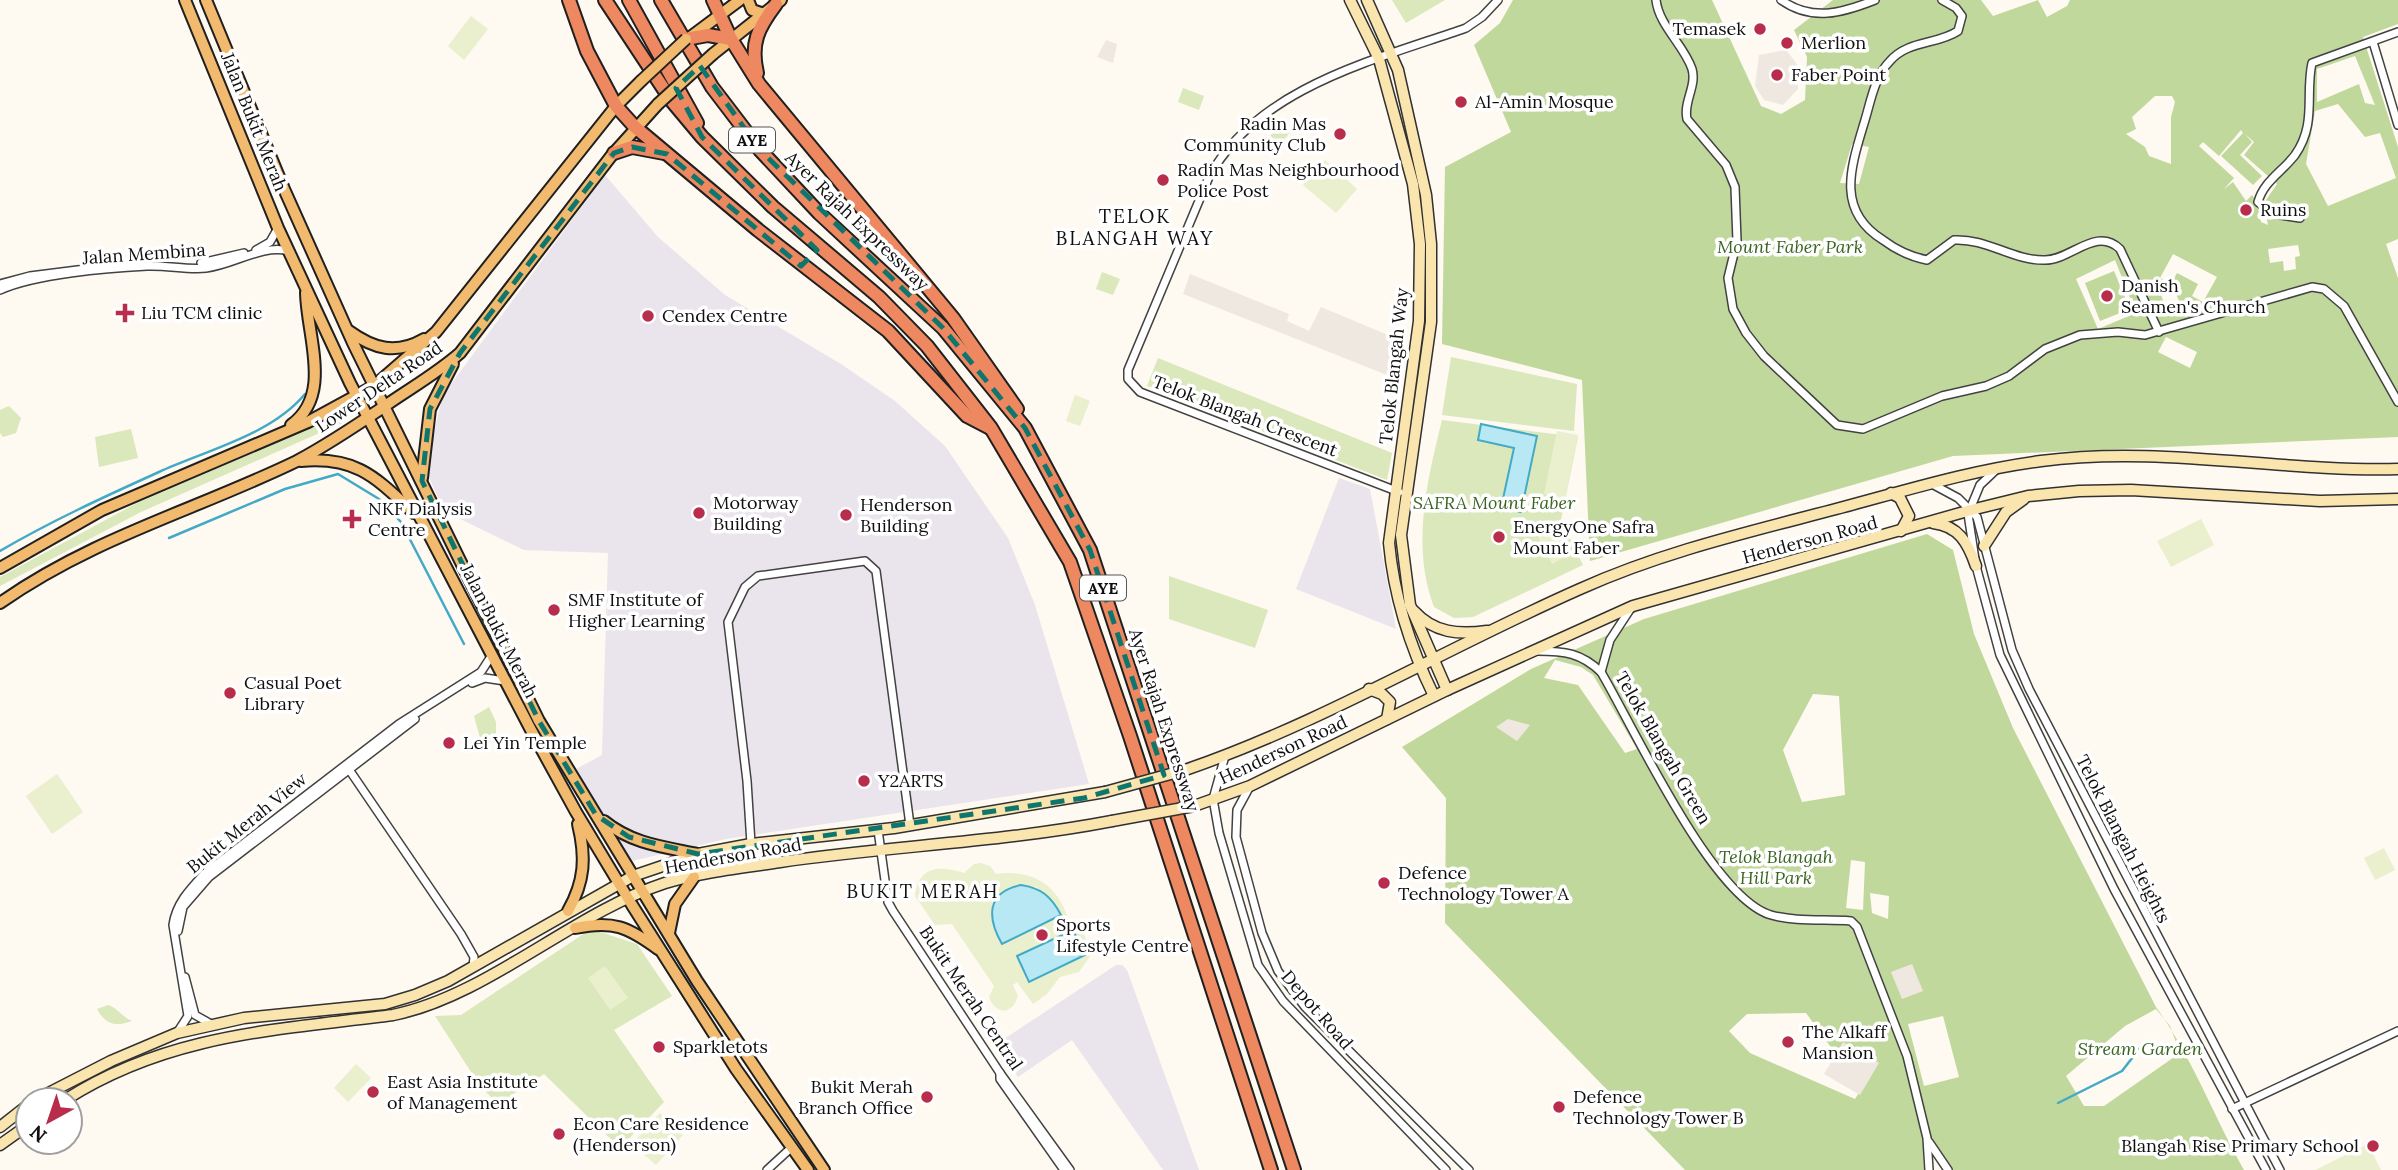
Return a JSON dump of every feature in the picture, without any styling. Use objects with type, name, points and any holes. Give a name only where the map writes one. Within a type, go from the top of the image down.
[{"type":"highway","points":[[569,0],[587,51],[616,106],[635,127],[758,230],[888,331],[967,416],[990,428]]},
{"type":"highway","name":"AYE","points":[[605,0],[671,100],[702,136],[773,207],[909,325],[964,391],[990,428],[1070,562],[1130,736],[1271,1170]]},
{"type":"highway","points":[[629,0],[702,136]]},
{"type":"highway","name":"Ayer Rajah Expressway","points":[[661,0],[712,87],[760,150],[819,213],[943,328],[1025,428],[1090,550],[1294,1170]]},
{"type":"highway","points":[[713,0],[731,39],[759,84],[953,318],[1008,393],[1025,428]]},
{"type":"highway","points":[[759,84],[753,46],[760,25],[779,2]]},
{"type":"highway","points":[[692,36],[731,39]]},
{"type":"highway","points":[[612,155],[632,147],[667,154]]},
{"type":"main road","name":"Jalan Bukit Merah","points":[[185,0],[278,228],[357,397],[505,681],[576,812],[619,884],[736,1069],[808,1170]]},
{"type":"main road","name":"Jalan Bukit Merah","points":[[206,0],[284,189],[347,330],[539,721],[670,936],[824,1170]]},
{"type":"main road","name":"Lower Delta Road","points":[[0,568],[102,510],[284,431],[357,397],[374,386],[436,332],[616,106],[692,36],[740,0]]},
{"type":"main road","points":[[748,0],[752,10],[764,14]]},
{"type":"main road","name":"Telok Blangah Way","points":[[1350,0],[1379,59],[1413,184],[1420,244],[1419,321],[1389,543],[1392,577],[1420,667],[1434,696]]},
{"type":"main road","name":"Telok Blangah Way","points":[[1367,0],[1393,54],[1424,182],[1431,244],[1432,322],[1401,535],[1410,606],[1447,690]]},
{"type":"main road","name":"Lower Delta Road","points":[[0,603],[36,577],[81,553],[295,461],[345,435],[384,406],[420,385],[460,352],[635,127],[713,54],[779,2]]},
{"type":"main road","points":[[284,431],[305,413],[315,396],[306,288]]},
{"type":"main road","points":[[347,330],[369,345],[389,349],[420,342],[436,332]]},
{"type":"main road","points":[[422,481],[430,409],[439,387],[460,352]]},
{"type":"main road","name":"Henderson Road","points":[[62,1086],[111,1060],[177,1034],[211,1024],[282,1013],[399,1001],[473,967],[633,876],[698,854],[751,844],[878,830],[1105,792],[1185,770],[1225,756],[1630,567],[1697,545],[1891,493],[1999,467],[2089,457],[2184,456],[2398,469]]},
{"type":"main road","points":[[295,461],[323,459],[352,464],[379,481],[419,518]]},
{"type":"main road","name":"Henderson Road","points":[[84,1089],[116,1071],[199,1041],[393,1015],[419,1008],[575,928],[628,897],[694,877],[880,849],[1112,821],[1194,806],[1250,786],[1434,696],[1633,606],[1971,510],[2028,496],[2071,491],[2131,490],[2320,500],[2398,499]]},
{"type":"main road","points":[[1891,493],[1900,498],[1909,516],[1901,531]]},
{"type":"main road","points":[[1984,546],[2006,512],[2028,496]]},
{"type":"main road","points":[[1928,523],[1945,525],[1958,533],[1968,543],[1976,566]]},
{"type":"main road","points":[[1410,606],[1430,624],[1446,631],[1464,634],[1494,630]]},
{"type":"main road","points":[[1369,689],[1382,694],[1390,702],[1387,719]]},
{"type":"main road","points":[[568,911],[576,897],[585,856],[576,812]]},
{"type":"main road","points":[[596,815],[629,837],[666,849],[698,854]]},
{"type":"main road","points":[[670,936],[667,929],[675,904],[694,877]]},
{"type":"main road","points":[[575,928],[597,923],[620,927],[639,936],[663,953]]},
{"type":"main road","points":[[0,1127],[14,1116]]},
{"type":"street","points":[[1379,59],[1466,28],[1482,17],[1497,0]]},
{"type":"street","points":[[1657,0],[1661,17],[1680,44],[1693,74],[1687,119],[1727,165],[1735,187],[1737,241],[1728,278],[1733,309],[1746,333],[1764,356],[1837,425],[1863,429],[1942,396],[1986,386],[2009,376],[2045,349],[2080,335],[2118,332],[2145,335],[2312,286],[2324,289],[2344,306],[2398,402]]},
{"type":"street","points":[[1781,0],[1814,14],[1836,13],[1875,0]]},
{"type":"street","points":[[1942,0],[1956,8],[1962,16],[1958,31],[1899,52],[1879,77],[1852,177],[1851,200],[1856,216],[1869,232],[1889,244],[1927,260],[1954,240],[1983,243],[2044,261],[2058,259],[2092,242],[2107,241],[2120,249],[2159,331]]},
{"type":"street","points":[[2300,218],[2274,215],[2258,202],[2262,189],[2294,155],[2300,144],[2311,112],[2312,63],[2398,32]]},
{"type":"street","points":[[2373,42],[2398,125]]},
{"type":"street","name":"Telok Blangah Crescent","points":[[1379,59],[1298,93],[1241,132],[1222,154],[1192,214],[1135,349],[1128,379],[1140,392],[1406,494]]},
{"type":"street","name":"Jalan Membina","points":[[0,284],[30,276],[107,265],[148,262],[205,263],[260,249],[274,237],[278,228]]},
{"type":"street","name":"Jalan Membina","points":[[0,290],[50,278],[148,266],[206,268],[272,249],[289,251]]},
{"type":"street","name":"Telok Blangah Heights","points":[[1999,467],[1980,485],[1968,520],[1987,616],[2016,693],[2114,889],[2266,1170]]},
{"type":"street","points":[[1931,484],[1952,494],[1971,510]]},
{"type":"street","name":"Telok Blangah Heights","points":[[1971,510],[1977,517],[2012,650],[2029,689],[2280,1170]]},
{"type":"street","name":"Henderson Road","points":[[751,844],[747,781],[728,622],[745,587],[758,576],[842,562],[865,561],[876,571],[910,825]]},
{"type":"street","name":"Telok Blangah Green","points":[[1601,673],[1610,640],[1633,606]]},
{"type":"street","name":"Telok Blangah Green","points":[[1533,651],[1570,652],[1586,658],[1601,673],[1671,796],[1731,888],[1748,905],[1770,915],[1851,921],[1857,927],[1903,1045],[1927,1138],[1929,1170]]},
{"type":"street","name":"Bukit Merah View","points":[[211,1024],[195,1015],[185,976],[177,925],[183,907],[209,877],[399,724],[481,672],[492,655]]},
{"type":"street","name":"Bukit Merah View","points":[[177,1034],[188,1016],[173,925],[181,901],[205,873],[431,708],[477,680],[492,678],[505,681]]},
{"type":"street","name":"Depot Road","points":[[1225,756],[1213,799],[1225,856],[1258,965],[1283,1001],[1446,1170]]},
{"type":"street","points":[[349,766],[478,954],[487,959]]},
{"type":"street","points":[[349,766],[461,934],[474,957],[473,967]]},
{"type":"street","name":"Depot Road","points":[[1250,786],[1237,810],[1236,837],[1262,933],[1278,971],[1305,1007],[1469,1170]]},
{"type":"street","name":"Bukit Merah Central","points":[[878,830],[888,902],[1064,1170]]},
{"type":"street","points":[[2232,1109],[2398,1031]]},
{"type":"street","name":"Bukit Merah Central","points":[[1000,1076],[1070,1170]]},
{"type":"street","name":"Telok Blangah Green","points":[[1927,1138],[1948,1170]]},
{"type":"street","points":[[767,1170],[792,1147]]},
{"type":"highlighted area","points":[[700,66],[760,150],[943,328],[1025,428],[1090,550],[1164,775],[1084,798],[698,854],[629,837],[596,815],[539,721],[422,481],[430,409],[460,353],[614,153],[632,147],[667,154],[801,266],[817,250],[702,137],[676,88]]},
{"type":"shaded area","points":[[1106,40],[1117,44],[1113,63],[1097,57]]},
{"type":"shaded area","name":"Faber Point","points":[[1786,50],[1797,64],[1798,89],[1783,105],[1764,100],[1755,86],[1759,55]]},
{"type":"shaded area","points":[[605,175],[658,237],[725,295],[841,364],[895,401],[945,446],[1008,538],[1035,605],[1089,784],[726,839],[632,861],[576,769],[602,755],[608,553],[524,550],[444,511],[429,477],[430,449],[443,395]]},
{"type":"shaded area","points":[[1190,274],[1289,314],[1287,321],[1309,331],[1321,307],[1400,340],[1387,375],[1183,294]]},
{"type":"shaded area","points":[[1339,478],[1370,489],[1396,629],[1296,589]]},
{"type":"shaded area","points":[[1508,719],[1530,725],[1517,741],[1496,727]]},
{"type":"shaded area","points":[[1912,964],[1923,991],[1902,999],[1891,972]]},
{"type":"shaded area","points":[[1116,965],[1122,965],[1127,970],[1199,1170],[1163,1170],[1072,1040],[1018,1077],[995,1045]]},
{"type":"shaded area","points":[[1843,1042],[1879,1063],[1860,1095],[1824,1074]]},
{"type":"green space","points":[[1392,0],[1445,0],[1406,23]]},
{"type":"green space","name":"Mount Faber Park","points":[[1513,0],[1712,0],[1761,106],[1781,114],[1805,100],[1807,57],[1794,30],[1833,0],[1981,0],[1993,16],[2038,0],[2047,17],[2067,6],[2070,0],[2398,0],[2398,24],[2363,37],[2398,147],[2398,239],[2386,244],[2398,278],[2398,437],[1953,456],[1590,561],[1582,380],[1442,344],[1445,167],[1511,132],[1474,45],[1500,23]],"holes":[[[2355,56],[2375,105],[2365,103],[2359,84],[2317,102],[2317,69]],[[2155,96],[2172,96],[2175,102],[2171,117],[2171,164],[2149,156],[2145,147],[2126,134],[2136,129],[2132,117]],[[2338,104],[2365,137],[2380,133],[2396,178],[2328,206],[2306,164],[2315,111]],[[2241,130],[2243,133],[2221,156],[2253,185],[2262,176],[2240,155],[2252,142],[2245,134],[2254,142],[2244,155],[2277,184],[2264,203],[2268,225],[2261,222],[2259,205],[2252,195],[2246,201],[2233,182],[2224,189],[2234,178],[2199,146],[2203,142],[2219,156]],[[1852,144],[1869,147],[1859,184],[1840,183]],[[2298,245],[2300,256],[2295,257],[2296,269],[2284,271],[2283,261],[2270,263],[2268,249]],[[2173,254],[2217,277],[2203,302],[2192,296],[2198,284],[2177,273],[2171,284],[2160,278]],[[2115,260],[2136,313],[2098,329],[2076,279]],[[2173,287],[2182,308],[2168,314],[2160,292]],[[2166,337],[2197,352],[2190,368],[2158,352]]]},
{"type":"green space","points":[[471,16],[488,29],[464,60],[448,46]]},
{"type":"green space","points":[[1183,88],[1204,96],[1199,110],[1178,102]]},
{"type":"green space","points":[[1282,122],[1292,130],[1276,149],[1266,141]]},
{"type":"green space","points":[[1325,160],[1357,189],[1336,213],[1303,185]]},
{"type":"green space","name":"Danish Seamen's Church","points":[[2114,271],[2130,309],[2100,321],[2085,283]]},
{"type":"green space","points":[[1102,272],[1120,279],[1113,295],[1096,289]]},
{"type":"green space","points":[[1451,357],[1577,384],[1574,431],[1442,415]]},
{"type":"green space","points":[[1158,358],[1392,453],[1387,480],[1147,386]]},
{"type":"green space","points":[[1075,395],[1090,401],[1080,426],[1066,421]]},
{"type":"green space","points":[[9,406],[21,418],[16,433],[3,437],[0,433],[0,410]]},
{"type":"green space","points":[[338,416],[342,423],[141,512],[0,586],[0,577],[137,503]]},
{"type":"green space","name":"SAFRA Mount Faber","points":[[1442,420],[1578,437],[1561,520],[1583,565],[1473,617],[1454,618],[1434,607],[1423,561],[1422,537],[1431,466]]},
{"type":"green space","points":[[131,429],[138,458],[99,467],[95,437]]},
{"type":"green space","points":[[1557,431],[1578,435],[1565,499],[1544,494]]},
{"type":"green space","points":[[2201,519],[2214,545],[2171,567],[2157,541]]},
{"type":"green space","points":[[1556,526],[1571,554],[1552,564],[1537,535]]},
{"type":"green space","name":"Telok Blangah Hill Park","points":[[1927,534],[1953,550],[1974,634],[2013,728],[2163,1018],[2156,1009],[2125,1026],[2066,1076],[2084,1106],[2104,1106],[2180,1053],[2172,1031],[2244,1170],[1943,1170],[1947,1166],[1934,1146],[1923,1140],[1924,1170],[1685,1170],[1445,923],[1446,798],[1402,747],[1531,669],[1644,619]],"holes":[[[1555,660],[1581,667],[1593,675],[1637,749],[1625,753],[1578,685],[1544,678]],[[1813,694],[1839,696],[1845,795],[1802,802],[1783,750]],[[1851,860],[1865,862],[1863,910],[1846,908]],[[1870,893],[1889,896],[1888,919],[1872,913]],[[1806,1013],[1833,1050],[1860,1048],[1878,1063],[1855,1099],[1750,1053],[1729,1031],[1747,1014]],[[1943,1016],[1959,1077],[1924,1086],[1908,1024]]]},
{"type":"green space","points":[[1169,576],[1268,610],[1255,648],[1169,619]]},
{"type":"green space","points":[[489,707],[496,722],[496,738],[480,738],[474,716]]},
{"type":"green space","points":[[57,774],[83,812],[52,834],[26,796]]},
{"type":"green space","points":[[2384,848],[2395,870],[2375,880],[2364,858]]},
{"type":"green space","name":"Sports Lifestyle Centre","points":[[974,864],[990,866],[996,874],[1022,874],[1043,882],[1059,898],[1069,922],[1079,928],[1084,936],[1091,955],[1079,972],[1060,977],[1047,994],[1033,1004],[1017,982],[1013,985],[1018,996],[1016,1002],[1004,1010],[996,1007],[989,997],[994,986],[952,924],[935,925],[915,896],[917,886],[925,873],[947,869],[964,873]],"holes":[[[1021,885],[1036,887],[1055,904],[993,906],[1008,888]]]},
{"type":"green space","points":[[591,929],[637,944],[672,996],[614,1030],[664,1102],[620,1148],[544,1074],[498,1104],[480,1086],[435,1016],[461,1015]]},
{"type":"green space","points":[[605,966],[628,998],[610,1010],[588,978]]},
{"type":"green space","points":[[108,1005],[132,1021],[116,1024],[108,1021],[97,1009]]},
{"type":"green space","points":[[356,1064],[371,1078],[348,1102],[334,1088]]},
{"type":"green space","points":[[660,1113],[683,1135],[656,1165],[632,1144]]},
{"type":"green space","points":[[2368,1144],[2381,1170],[2315,1170]]},
{"type":"water","points":[[1481,424],[1537,436],[1521,512],[1501,508],[1514,448],[1478,440]]},
{"type":"water","points":[[1021,885],[1045,894],[1061,915],[1002,944],[994,925],[993,907],[1001,894]]},
{"type":"water","points":[[1073,930],[1085,955],[1029,982],[1017,956]]},
{"type":"waterway","points":[[0,551],[99,500],[257,431],[291,408],[305,394]]},
{"type":"waterway","points":[[169,538],[285,489],[338,474],[379,499],[401,522],[464,644]]},
{"type":"waterway","points":[[2058,1103],[2122,1071],[2143,1044]]},
{"type":"place","name":"Temasek","points":[[1760,29]]},
{"type":"place","name":"Merlion","points":[[1787,43]]},
{"type":"place","name":"Faber Point","points":[[1777,75]]},
{"type":"place","name":"Al-Amin Mosque","points":[[1461,102]]},
{"type":"place","name":"Radin Mas Community Club","points":[[1340,134]]},
{"type":"place","name":"Radin Mas Neighbourhood Police Post","points":[[1163,180]]},
{"type":"place","name":"Ruins","points":[[2246,210]]},
{"type":"place","name":"Danish Seamen's Church","points":[[2107,296]]},
{"type":"place","name":"Liu TCM clinic","points":[[125,313]]},
{"type":"place","name":"Cendex Centre","points":[[648,316]]},
{"type":"place","name":"Motorway Building","points":[[699,513]]},
{"type":"place","name":"Henderson Building","points":[[846,515]]},
{"type":"place","name":"NKF Dialysis Centre","points":[[352,519]]},
{"type":"place","name":"EnergyOne Safra Mount Faber","points":[[1499,537]]},
{"type":"place","name":"SMF Institute of Higher Learning","points":[[554,610]]},
{"type":"place","name":"Casual Poet Library","points":[[230,693]]},
{"type":"place","name":"Lei Yin Temple","points":[[449,743]]},
{"type":"place","name":"Y2ARTS","points":[[864,781]]},
{"type":"place","name":"Defence Technology Tower A","points":[[1384,883]]},
{"type":"place","name":"Sports Lifestyle Centre","points":[[1042,935]]},
{"type":"place","name":"The Alkaff Mansion","points":[[1788,1042]]},
{"type":"place","name":"Sparkletots","points":[[659,1047]]},
{"type":"place","name":"East Asia Institute of Management","points":[[373,1092]]},
{"type":"place","name":"Bukit Merah Branch Office","points":[[927,1097]]},
{"type":"place","name":"Defence Technology Tower B","points":[[1559,1107]]},
{"type":"place","name":"Econ Care Residence (Henderson)","points":[[559,1134]]},
{"type":"place","name":"Blangah Rise Primary School","points":[[2373,1146]]},
{"type":"district","name":"TELOK BLANGAH WAY","points":[[1135,227]]},
{"type":"district","name":"BUKIT MERAH","points":[[923,891]]},
{"type":"park label","name":"Stream Garden","points":[[2140,1049]]}]
